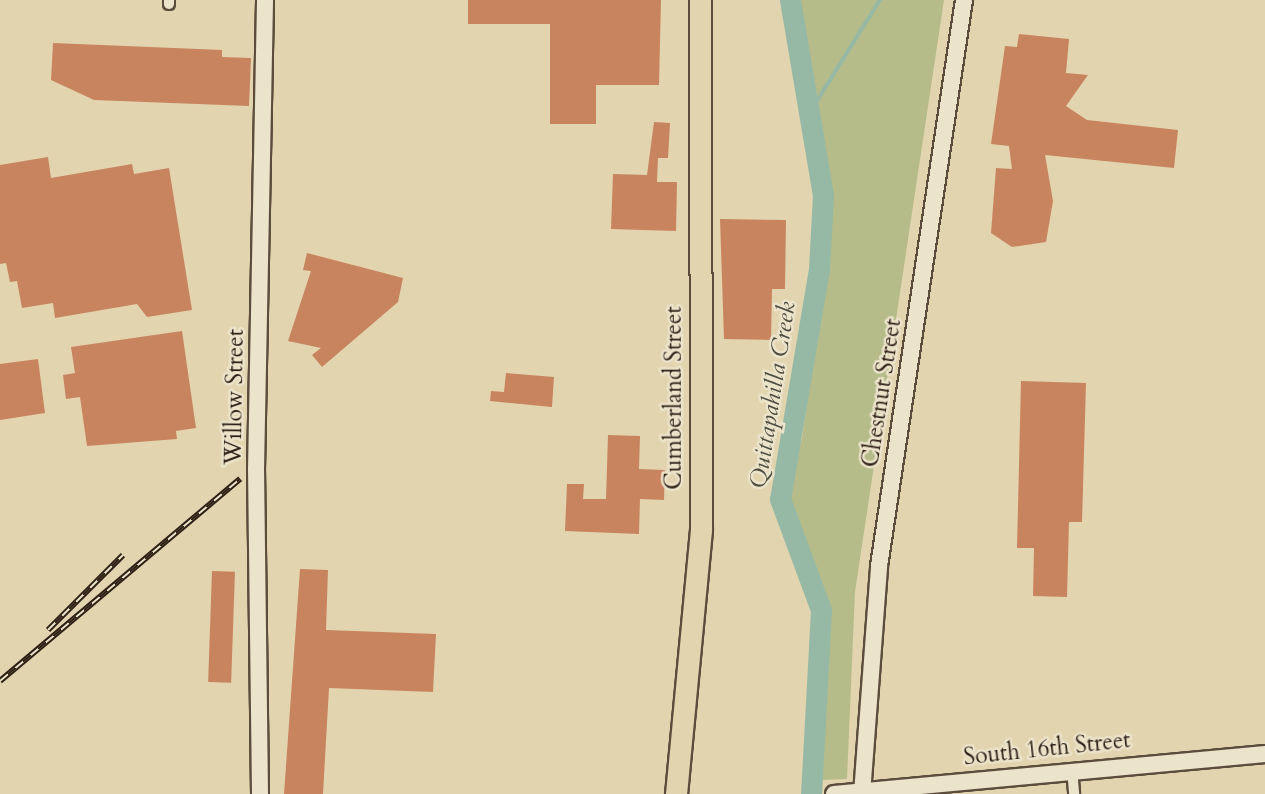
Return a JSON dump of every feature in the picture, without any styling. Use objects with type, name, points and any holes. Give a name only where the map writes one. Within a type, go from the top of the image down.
[{"type":"highway","name":"Cumberland Street","points":[[676,794],[701,530],[700,0]]},
{"type":"street","name":"Willow Street","points":[[260,794],[256,470],[265,0]]},
{"type":"street","name":"Chestnut Street","points":[[862,793],[879,566],[964,0]]},
{"type":"street","name":"South 16th Street","points":[[836,794],[1072,769],[1265,754]]},
{"type":"street","points":[[1072,769],[1074,794]]},
{"type":"green space","points":[[797,0],[944,0],[855,592],[847,779],[820,780],[828,609],[787,492],[802,439],[827,263],[829,195]]},
{"type":"building","points":[[468,0],[661,0],[659,85],[596,85],[596,124],[550,124],[550,24],[468,24]]},
{"type":"building","points":[[1019,34],[1069,39],[1066,73],[1088,75],[1066,106],[1087,120],[1178,130],[1174,168],[1045,155],[1053,201],[1046,242],[1012,247],[991,233],[996,168],[1012,169],[1009,146],[991,144],[1005,46],[1017,47]]},
{"type":"building","points":[[53,43],[222,50],[222,57],[251,58],[249,106],[94,100],[51,80]]},
{"type":"building","points":[[654,122],[670,123],[668,158],[658,158],[657,182],[677,182],[676,231],[611,229],[613,174],[647,175]]},
{"type":"building","points":[[48,157],[51,178],[132,164],[134,174],[169,168],[192,310],[147,317],[137,304],[55,318],[53,303],[22,308],[17,281],[10,282],[6,263],[0,264],[0,165]]},
{"type":"building","points":[[720,219],[786,220],[785,289],[772,289],[771,340],[724,339]]},
{"type":"building","points":[[307,253],[403,278],[398,302],[322,367],[312,355],[321,348],[288,341],[311,271],[303,270]]},
{"type":"building","points":[[182,331],[196,428],[176,431],[177,439],[87,446],[80,397],[66,399],[63,375],[75,373],[71,347]]},
{"type":"building","points":[[38,359],[45,413],[0,420],[0,364]]},
{"type":"building","points":[[506,373],[554,377],[552,407],[490,401],[491,391],[504,392]]},
{"type":"building","points":[[1021,381],[1086,383],[1082,522],[1069,522],[1067,597],[1033,596],[1034,548],[1017,548]]},
{"type":"building","points":[[608,435],[640,436],[639,469],[665,470],[664,500],[640,499],[639,534],[565,531],[567,484],[584,484],[583,499],[606,499]]},
{"type":"building","points":[[300,569],[328,570],[326,630],[436,634],[433,692],[329,688],[323,794],[284,794]]},
{"type":"building","points":[[212,571],[235,572],[231,683],[208,682]]},
{"type":"waterway","name":"Quittapahilla Creek","points":[[790,0],[823,195],[819,269],[780,499],[821,610],[811,794]]},
{"type":"waterway","points":[[810,112],[880,0]]},
{"type":"railway","points":[[0,681],[240,479]]},
{"type":"railway","points":[[48,630],[123,555]]}]
